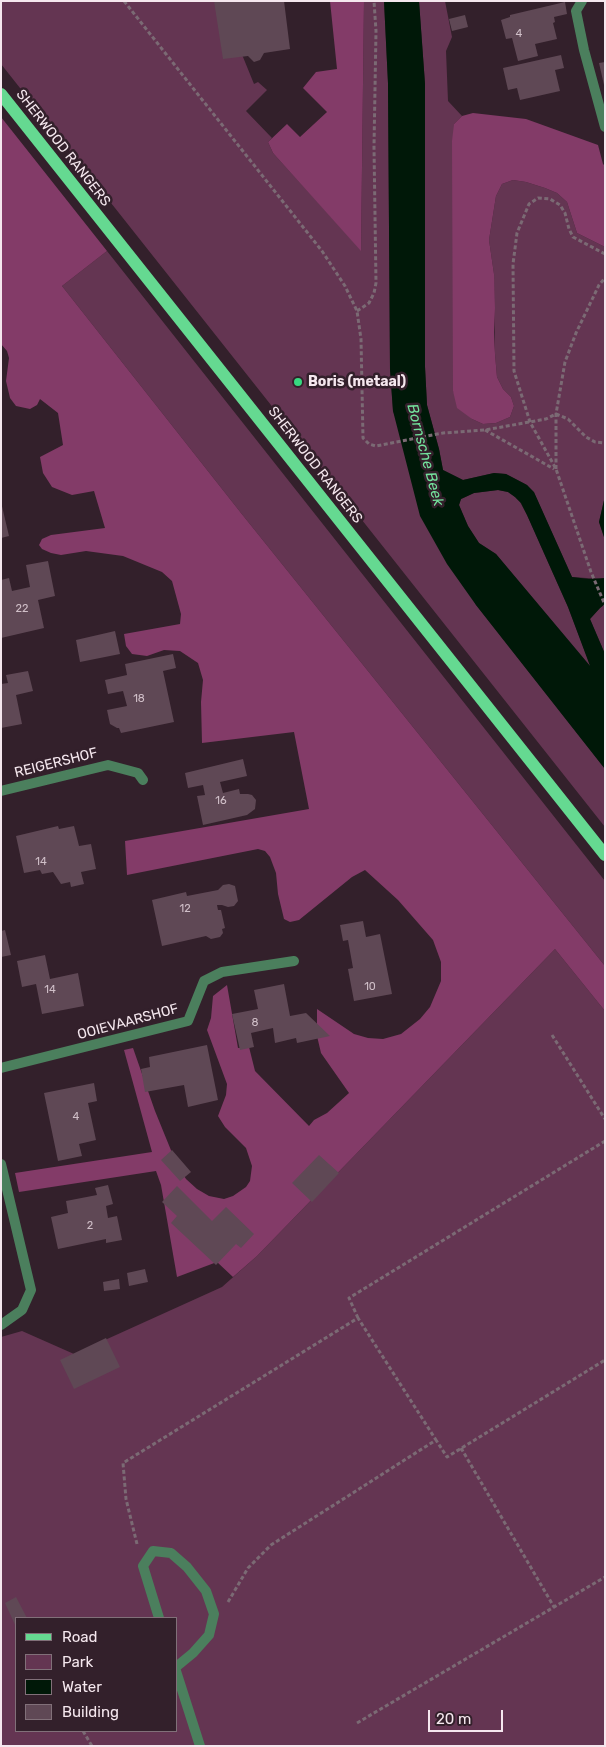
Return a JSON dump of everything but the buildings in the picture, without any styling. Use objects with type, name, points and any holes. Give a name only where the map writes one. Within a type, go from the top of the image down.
[{"type":"main road","name":"SHERWOOD RANGERS","points":[[1,94],[605,855]]},
{"type":"street","points":[[582,1],[576,12],[584,50],[605,127]]},
{"type":"street","name":"REIGERSHOF","points":[[1,791],[108,765],[138,773],[143,780]]},
{"type":"street","name":"OOIEVAARSHOF","points":[[1,1068],[188,1021],[204,981],[222,972],[294,961]]},
{"type":"street","points":[[1,1164],[31,1290],[22,1310],[1,1325]]},
{"type":"street","points":[[160,1617],[143,1566],[153,1551],[171,1553],[188,1567],[206,1591],[214,1614],[209,1634],[178,1665]]},
{"type":"street","points":[[178,1677],[200,1746]]},
{"type":"path","points":[[124,1],[322,251],[345,286],[357,311],[361,339],[364,438],[369,444],[376,446],[443,433],[485,430],[530,422],[556,414],[568,419],[595,442],[605,443]]},
{"type":"path","points":[[357,311],[369,303],[376,283],[374,147],[376,31],[374,1]]},
{"type":"path","points":[[605,254],[573,237],[565,213],[560,205],[550,199],[538,198],[529,204],[517,233],[513,264],[514,371],[530,422],[556,470],[591,572],[605,605]]},
{"type":"path","points":[[556,470],[556,414],[565,362],[599,285],[605,278]]},
{"type":"path","points":[[485,430],[556,470]]},
{"type":"path","points":[[552,1035],[605,1118]]},
{"type":"path","points":[[605,1141],[349,1298],[358,1318],[447,1457],[605,1360]]},
{"type":"path","points":[[143,1566],[132,1529],[126,1499],[123,1463],[358,1318]]},
{"type":"path","points":[[214,1614],[228,1602],[248,1568],[271,1545],[436,1440]]},
{"type":"path","points":[[461,1448],[554,1607]]},
{"type":"path","points":[[357,1723],[605,1577]]},
{"type":"path","points":[[84,1732],[92,1746]]},
{"type":"green space","points":[[1,1],[214,1],[243,57],[254,84],[258,82],[267,90],[246,111],[272,138],[268,142],[273,153],[361,250],[364,1],[384,1],[388,83],[390,369],[393,411],[476,605],[605,769],[605,827],[1,64]]},
{"type":"green space","points":[[419,1],[445,1],[452,37],[446,51],[448,101],[462,116],[454,124],[453,391],[472,419],[483,424],[496,423],[510,417],[514,406],[511,397],[503,389],[497,377],[495,354],[494,274],[489,240],[496,196],[502,184],[513,180],[526,182],[557,193],[567,202],[577,233],[605,247],[605,496],[599,522],[605,540],[605,578],[572,577],[534,493],[527,485],[506,474],[494,473],[463,480],[443,470],[427,405],[425,367],[425,84]]},
{"type":"green space","points":[[107,251],[605,881],[605,966],[241,513],[62,286]]},
{"type":"green space","points":[[498,490],[508,492],[515,497],[527,515],[568,607],[591,667],[496,554],[479,543],[468,526],[459,505],[461,499],[474,493]]},
{"type":"green space","points":[[605,604],[605,654],[590,619]]},
{"type":"green space","points":[[555,949],[605,1011],[605,1746],[1,1746],[1,1337],[22,1331],[74,1354],[222,1287],[257,1256]]},
{"type":"shaded area","points":[[330,1],[364,1],[361,251],[273,153],[268,142],[287,124],[300,137],[327,112],[303,88],[316,72],[337,69]]},
{"type":"shaded area","points":[[473,113],[526,119],[598,145],[605,166],[605,247],[577,233],[567,202],[557,193],[526,182],[513,180],[502,184],[496,196],[489,240],[494,274],[495,354],[497,377],[503,389],[511,397],[514,406],[510,417],[496,423],[483,424],[472,419],[457,408],[453,391],[452,141],[454,124],[462,116]]},
{"type":"shaded area","points":[[1,117],[107,251],[62,286],[241,513],[605,966],[605,1011],[555,949],[257,1256],[233,1277],[217,1262],[177,1277],[161,1185],[156,1171],[19,1192],[15,1173],[152,1152],[124,1050],[133,1048],[155,1111],[177,1165],[186,1179],[197,1189],[209,1196],[224,1199],[233,1196],[246,1187],[250,1181],[252,1166],[246,1148],[225,1127],[218,1116],[226,1095],[227,1084],[207,1030],[211,1018],[213,996],[227,985],[238,1048],[249,1047],[255,1071],[309,1126],[349,1093],[321,1053],[317,1036],[317,1009],[354,1034],[368,1038],[383,1039],[401,1034],[420,1019],[430,1007],[441,981],[441,962],[433,940],[398,900],[365,870],[352,877],[299,920],[290,922],[284,919],[278,894],[276,873],[270,857],[265,851],[258,849],[127,875],[125,841],[309,809],[294,732],[202,743],[201,702],[203,680],[198,663],[180,651],[164,650],[147,656],[132,654],[126,646],[124,634],[180,624],[181,614],[172,581],[162,572],[123,556],[86,551],[61,555],[42,549],[39,545],[42,539],[51,535],[105,528],[94,491],[72,495],[52,487],[43,473],[40,457],[63,445],[58,413],[40,399],[37,405],[30,409],[16,406],[10,398],[6,381],[9,358],[7,351],[1,344]]},
{"type":"water","name":"Bornsche Beek","points":[[384,1],[419,1],[425,84],[425,367],[427,405],[443,470],[463,480],[494,473],[506,474],[527,485],[534,492],[572,577],[605,578],[605,604],[590,619],[605,654],[605,769],[476,605],[447,564],[420,516],[393,411],[390,369],[388,83]],"holes":[[[498,490],[508,492],[521,503],[527,515],[568,607],[590,666],[496,554],[479,543],[468,526],[459,505],[461,499],[474,493]]]},
{"type":"water","points":[[605,496],[605,540],[599,522]]},
{"type":"place","name":"Boris (metaal)","points":[[298,382]]}]
